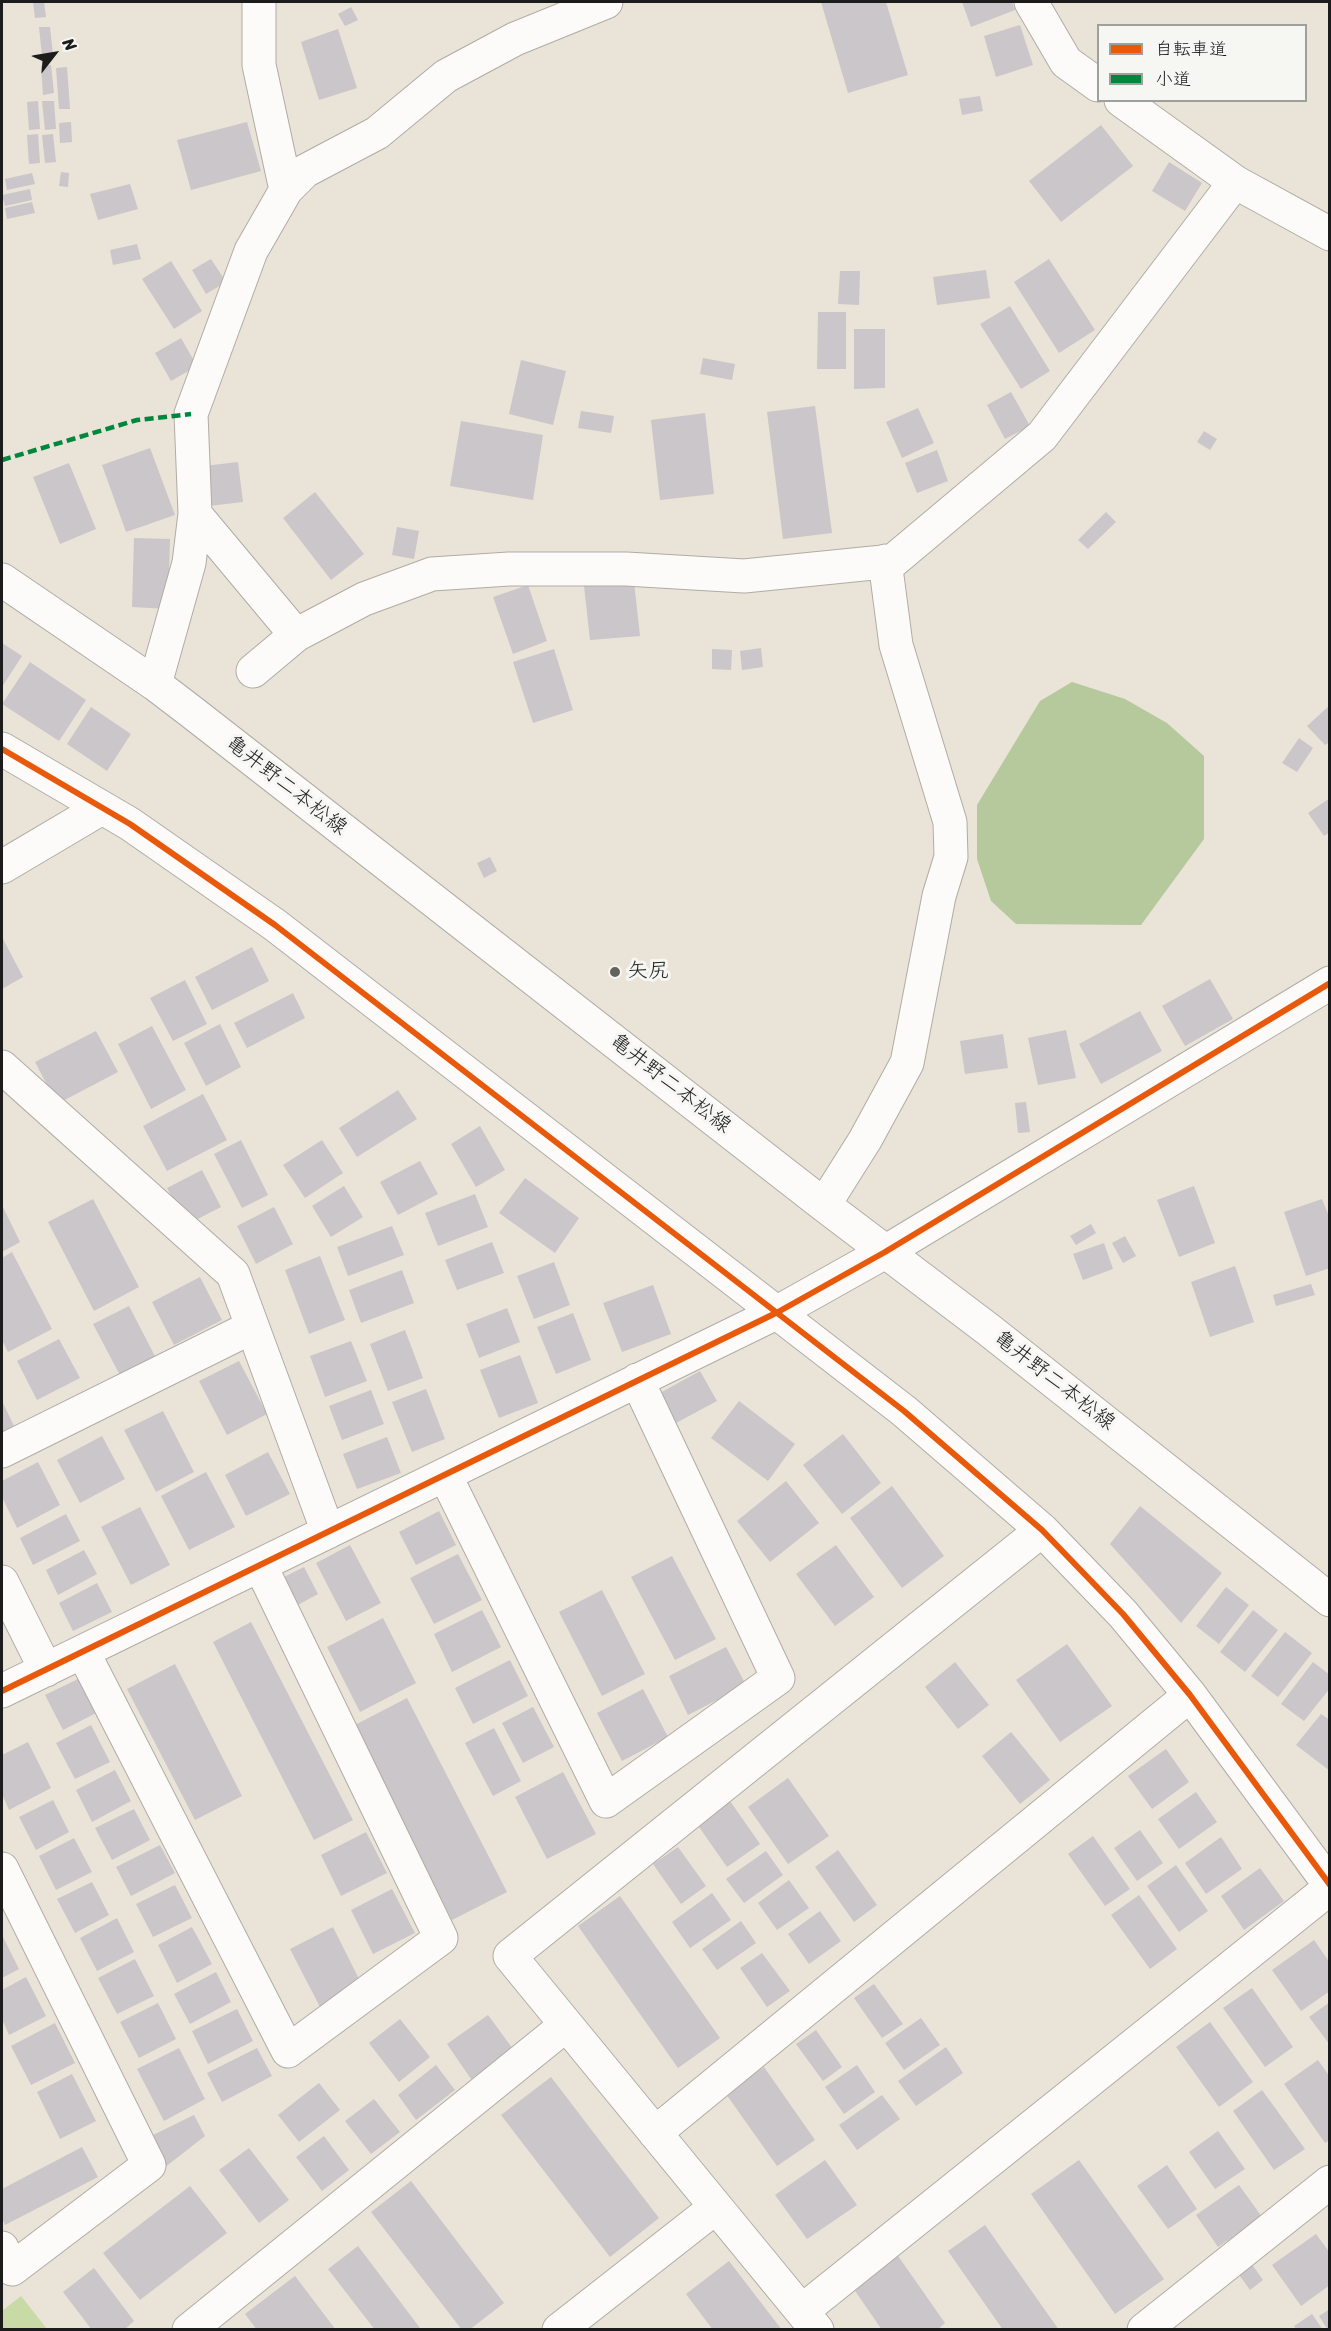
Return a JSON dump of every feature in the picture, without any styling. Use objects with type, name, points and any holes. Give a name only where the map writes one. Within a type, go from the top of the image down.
[{"type":"street","points":[[259,2],[259,65],[286,190]]},
{"type":"street","points":[[155,684],[189,563],[195,514],[190,414],[251,251],[286,190],[305,171],[377,133],[446,76],[515,39],[606,2]]},
{"type":"street","points":[[1032,2],[1066,62],[1097,83]]},
{"type":"street","points":[[1124,102],[1235,182],[1329,234]]},
{"type":"street","points":[[253,670],[296,635],[364,599],[432,574],[509,569],[626,568],[744,576],[893,561],[1042,436],[1235,182]]},
{"type":"street","points":[[195,514],[296,635]]},
{"type":"street","points":[[824,1205],[865,1140],[907,1063],[939,896],[951,857],[950,822],[896,645],[885,561]]},
{"type":"street","name":"亀井野二本松線","points":[[2,580],[155,684],[824,1205],[989,1330],[1329,1600]]},
{"type":"street","points":[[2,749],[100,809],[130,824],[276,925],[904,1411],[1042,1530],[1123,1614],[1190,1695],[1329,1886],[810,2320],[510,1956],[1042,1530]]},
{"type":"street","points":[[2,867],[100,809]]},
{"type":"street","points":[[2,1691],[778,1312],[885,1252],[1329,983]]},
{"type":"street","points":[[2,1067],[233,1274],[328,1532]]},
{"type":"street","points":[[2,1451],[252,1326]]},
{"type":"street","points":[[445,1475],[606,1801],[778,1678],[637,1380]]},
{"type":"street","points":[[83,1652],[288,2051],[441,1938],[260,1565]]},
{"type":"street","points":[[2,1582],[46,1670]]},
{"type":"street","points":[[655,2133],[1190,1695]]},
{"type":"street","points":[[2,1869],[149,2165],[12,2269],[2,2248]]},
{"type":"street","points":[[189,2330],[566,2025]]},
{"type":"street","points":[[1144,2330],[1329,2182]]},
{"type":"street","points":[[559,2330],[716,2206]]},
{"type":"green space","points":[[1072,682],[1125,699],[1167,723],[1204,756],[1204,839],[1141,925],[1016,924],[991,901],[977,859],[977,805],[1040,701]]},
{"type":"green space","points":[[21,2296],[47,2329],[2,2329],[2,2311]]},
{"type":"building","points":[[33,2],[44,2],[46,17],[35,18]]},
{"type":"building","points":[[821,2],[886,2],[908,75],[848,93]]},
{"type":"building","points":[[962,2],[1012,2],[1015,10],[971,27]]},
{"type":"building","points":[[351,7],[358,20],[345,26],[338,14]]},
{"type":"building","points":[[1020,25],[1033,65],[996,77],[984,36]]},
{"type":"building","points":[[39,27],[50,27],[53,55],[42,56]]},
{"type":"building","points":[[338,29],[357,88],[319,100],[301,42]]},
{"type":"building","points":[[51,65],[54,93],[43,95],[41,66]]},
{"type":"building","points":[[67,67],[70,109],[59,109],[56,68]]},
{"type":"building","points":[[980,96],[983,111],[962,115],[959,99]]},
{"type":"building","points":[[38,101],[40,129],[29,130],[27,102]]},
{"type":"building","points":[[42,101],[54,101],[56,129],[45,130]]},
{"type":"building","points":[[71,122],[72,142],[60,143],[59,123]]},
{"type":"building","points":[[247,122],[261,171],[191,190],[177,140]]},
{"type":"building","points":[[1101,125],[1133,166],[1061,222],[1029,181]]},
{"type":"building","points":[[38,134],[40,163],[29,164],[27,135]]},
{"type":"building","points":[[53,134],[56,162],[45,163],[42,135]]},
{"type":"building","points":[[1169,162],[1202,183],[1185,211],[1152,191]]},
{"type":"building","points":[[61,172],[69,173],[68,187],[59,186]]},
{"type":"building","points":[[32,173],[35,184],[7,190],[5,179]]},
{"type":"building","points":[[130,184],[138,209],[98,220],[90,194]]},
{"type":"building","points":[[30,189],[32,200],[5,206],[2,195]]},
{"type":"building","points":[[32,202],[35,213],[7,219],[5,208]]},
{"type":"building","points":[[137,244],[141,259],[113,265],[110,250]]},
{"type":"building","points":[[211,259],[226,282],[206,294],[192,270]]},
{"type":"building","points":[[1049,259],[1095,330],[1059,353],[1014,282]]},
{"type":"building","points":[[171,261],[202,311],[174,329],[142,279]]},
{"type":"building","points":[[986,270],[990,298],[937,305],[933,277]]},
{"type":"building","points":[[840,271],[860,271],[859,305],[838,304]]},
{"type":"building","points":[[1010,306],[1050,371],[1021,389],[980,324]]},
{"type":"building","points":[[818,312],[846,312],[846,369],[817,369]]},
{"type":"building","points":[[854,329],[885,329],[885,388],[854,389]]},
{"type":"building","points":[[181,338],[197,366],[171,381],[155,353]]},
{"type":"building","points":[[703,358],[735,364],[732,380],[700,374]]},
{"type":"building","points":[[521,360],[566,371],[553,425],[509,414]]},
{"type":"building","points":[[1011,392],[1030,426],[1005,439],[987,405]]},
{"type":"building","points":[[815,406],[832,533],[783,539],[767,412]]},
{"type":"building","points":[[918,408],[934,443],[902,458],[886,422]]},
{"type":"building","points":[[581,411],[614,416],[611,433],[578,428]]},
{"type":"building","points":[[705,413],[714,494],[660,500],[651,420]]},
{"type":"building","points":[[461,421],[543,435],[533,500],[450,486]]},
{"type":"building","points":[[1204,431],[1217,439],[1210,450],[1197,442]]},
{"type":"building","points":[[150,448],[175,515],[126,532],[102,465]]},
{"type":"building","points":[[937,450],[948,481],[917,493],[905,463]]},
{"type":"building","points":[[238,462],[243,502],[209,506],[204,466]]},
{"type":"building","points":[[69,463],[96,529],[60,544],[33,477]]},
{"type":"building","points":[[315,492],[364,554],[331,580],[283,518]]},
{"type":"building","points":[[1106,512],[1116,522],[1088,549],[1078,540]]},
{"type":"building","points":[[397,527],[419,531],[414,559],[392,555]]},
{"type":"building","points":[[134,538],[170,539],[168,609],[132,607]]},
{"type":"building","points":[[634,582],[640,636],[590,640],[584,586]]},
{"type":"building","points":[[528,585],[547,641],[513,654],[493,597]]},
{"type":"building","points":[[2,643],[22,656],[2,687]]},
{"type":"building","points":[[761,648],[763,667],[742,670],[740,651]]},
{"type":"building","points":[[554,649],[573,710],[533,723],[513,662]]},
{"type":"building","points":[[712,649],[732,650],[731,670],[712,669]]},
{"type":"building","points":[[30,662],[86,700],[59,741],[2,704]]},
{"type":"building","points":[[1330,705],[1330,742],[1325,745],[1307,726]]},
{"type":"building","points":[[91,707],[131,734],[107,771],[67,744]]},
{"type":"building","points":[[1299,738],[1313,748],[1297,772],[1282,763]]},
{"type":"building","points":[[1330,798],[1330,832],[1324,836],[1308,813]]},
{"type":"building","points":[[490,857],[497,871],[484,878],[477,863]]},
{"type":"building","points":[[2,937],[23,977],[2,989]]},
{"type":"building","points":[[252,947],[269,981],[212,1010],[195,977]]},
{"type":"building","points":[[1210,979],[1233,1019],[1185,1046],[1162,1006]]},
{"type":"building","points":[[185,980],[207,1024],[173,1041],[150,998]]},
{"type":"building","points":[[293,993],[305,1018],[247,1048],[234,1023]]},
{"type":"building","points":[[1140,1011],[1162,1051],[1101,1084],[1079,1044]]},
{"type":"building","points":[[220,1024],[241,1067],[206,1086],[184,1043]]},
{"type":"building","points":[[152,1026],[186,1090],[151,1109],[118,1044]]},
{"type":"building","points":[[1066,1030],[1076,1078],[1038,1085],[1028,1038]]},
{"type":"building","points":[[96,1031],[118,1072],[57,1104],[35,1062]]},
{"type":"building","points":[[1003,1034],[1008,1068],[965,1074],[960,1041]]},
{"type":"building","points":[[398,1090],[417,1119],[357,1157],[339,1128]]},
{"type":"building","points":[[203,1094],[227,1140],[167,1171],[143,1126]]},
{"type":"building","points":[[1026,1102],[1030,1132],[1018,1133],[1015,1103]]},
{"type":"building","points":[[480,1126],[505,1170],[476,1187],[451,1144]]},
{"type":"building","points":[[241,1140],[268,1195],[242,1208],[214,1154]]},
{"type":"building","points":[[322,1140],[343,1173],[305,1198],[283,1165]]},
{"type":"building","points":[[420,1161],[438,1194],[398,1215],[380,1182]]},
{"type":"building","points":[[202,1170],[221,1207],[186,1225],[167,1188]]},
{"type":"building","points":[[525,1178],[579,1218],[555,1253],[499,1213]]},
{"type":"building","points":[[344,1186],[363,1217],[331,1237],[312,1206]]},
{"type":"building","points":[[1194,1186],[1215,1243],[1179,1257],[1157,1200]]},
{"type":"building","points":[[475,1194],[488,1227],[438,1246],[425,1213]]},
{"type":"building","points":[[93,1199],[139,1287],[94,1311],[48,1222]]},
{"type":"building","points":[[1322,1199],[1330,1219],[1330,1268],[1306,1276],[1284,1212]]},
{"type":"building","points":[[2,1205],[20,1242],[2,1252]]},
{"type":"building","points":[[274,1207],[293,1244],[256,1264],[237,1226]]},
{"type":"building","points":[[1091,1224],[1096,1233],[1076,1245],[1070,1236]]},
{"type":"building","points":[[392,1226],[404,1255],[348,1276],[337,1247]]},
{"type":"building","points":[[1125,1236],[1136,1256],[1123,1263],[1112,1243]]},
{"type":"building","points":[[492,1242],[504,1273],[457,1290],[445,1260]]},
{"type":"building","points":[[1104,1243],[1113,1269],[1083,1280],[1073,1254]]},
{"type":"building","points":[[12,1252],[52,1329],[8,1352],[2,1340],[2,1258]]},
{"type":"building","points":[[320,1256],[345,1320],[309,1334],[285,1270]]},
{"type":"building","points":[[554,1262],[570,1305],[534,1319],[517,1276]]},
{"type":"building","points":[[1235,1266],[1254,1322],[1210,1337],[1191,1282]]},
{"type":"building","points":[[402,1270],[414,1303],[361,1323],[349,1290]]},
{"type":"building","points":[[200,1277],[222,1320],[174,1345],[152,1302]]},
{"type":"building","points":[[1311,1284],[1315,1295],[1276,1306],[1273,1295]]},
{"type":"building","points":[[653,1285],[671,1334],[622,1352],[603,1303]]},
{"type":"building","points":[[129,1306],[158,1362],[123,1381],[93,1324]]},
{"type":"building","points":[[507,1308],[520,1342],[479,1358],[466,1324]]},
{"type":"building","points":[[573,1313],[591,1360],[556,1374],[537,1327]]},
{"type":"building","points":[[405,1330],[423,1378],[388,1391],[370,1344]]},
{"type":"building","points":[[59,1339],[80,1378],[37,1400],[17,1361]]},
{"type":"building","points":[[351,1341],[367,1381],[325,1397],[310,1356]]},
{"type":"building","points":[[520,1355],[538,1403],[499,1418],[480,1370]]},
{"type":"building","points":[[239,1361],[267,1414],[227,1435],[199,1381]]},
{"type":"building","points":[[700,1371],[717,1401],[676,1423],[660,1393]]},
{"type":"building","points":[[426,1389],[445,1439],[412,1452],[392,1402]]},
{"type":"building","points":[[371,1390],[384,1424],[342,1440],[329,1406]]},
{"type":"building","points":[[2,1401],[15,1428],[2,1435]]},
{"type":"building","points":[[739,1401],[795,1444],[768,1481],[711,1438]]},
{"type":"building","points":[[163,1411],[194,1472],[156,1492],[124,1430]]},
{"type":"building","points":[[843,1434],[881,1483],[842,1514],[803,1465]]},
{"type":"building","points":[[102,1436],[125,1479],[80,1503],[57,1460]]},
{"type":"building","points":[[387,1437],[401,1473],[357,1489],[343,1454]]},
{"type":"building","points":[[268,1452],[290,1494],[246,1516],[225,1475]]},
{"type":"building","points":[[38,1462],[60,1505],[17,1528],[2,1497],[2,1481]]},
{"type":"building","points":[[206,1472],[235,1527],[189,1550],[161,1496]]},
{"type":"building","points":[[786,1481],[819,1523],[770,1562],[737,1521]]},
{"type":"building","points":[[892,1486],[944,1556],[902,1588],[850,1518]]},
{"type":"building","points":[[1140,1506],[1222,1573],[1181,1623],[1110,1544]]},
{"type":"building","points":[[140,1507],[170,1565],[131,1585],[101,1527]]},
{"type":"building","points":[[439,1511],[456,1545],[416,1565],[399,1532]]},
{"type":"building","points":[[66,1514],[80,1541],[33,1565],[20,1538]]},
{"type":"building","points":[[350,1545],[381,1603],[346,1621],[316,1563]]},
{"type":"building","points":[[836,1545],[874,1597],[835,1626],[796,1574]]},
{"type":"building","points":[[84,1550],[97,1574],[58,1595],[46,1570]]},
{"type":"building","points":[[458,1554],[482,1600],[434,1624],[410,1578]]},
{"type":"building","points":[[672,1556],[716,1639],[675,1660],[631,1577]]},
{"type":"building","points":[[304,1567],[318,1594],[296,1606],[282,1578]]},
{"type":"building","points":[[97,1583],[112,1612],[73,1631],[59,1603]]},
{"type":"building","points":[[1226,1587],[1249,1605],[1219,1644],[1196,1626]]},
{"type":"building","points":[[602,1590],[645,1674],[602,1696],[559,1612]]},
{"type":"building","points":[[482,1610],[501,1647],[452,1672],[434,1634]]},
{"type":"building","points":[[1253,1610],[1278,1630],[1245,1672],[1220,1652]]},
{"type":"building","points":[[383,1618],[416,1683],[360,1712],[327,1647]]},
{"type":"building","points":[[251,1622],[353,1820],[314,1840],[213,1642]]},
{"type":"building","points":[[1285,1632],[1312,1653],[1278,1697],[1251,1676]]},
{"type":"building","points":[[1067,1644],[1112,1706],[1060,1742],[1016,1680]]},
{"type":"building","points":[[726,1647],[746,1685],[688,1715],[669,1676]]},
{"type":"building","points":[[510,1660],[528,1696],[473,1724],[455,1688]]},
{"type":"building","points":[[955,1662],[989,1705],[958,1729],[925,1687]]},
{"type":"building","points":[[1313,1662],[1330,1675],[1330,1688],[1304,1721],[1281,1704]]},
{"type":"building","points":[[175,1664],[242,1796],[195,1820],[127,1689]]},
{"type":"building","points":[[78,1679],[96,1713],[63,1730],[45,1695]]},
{"type":"building","points":[[643,1689],[668,1737],[622,1761],[597,1713]]},
{"type":"building","points":[[407,1698],[507,1892],[452,1920],[353,1726]]},
{"type":"building","points":[[533,1707],[554,1747],[523,1763],[502,1723]]},
{"type":"building","points":[[1321,1714],[1330,1720],[1330,1771],[1296,1745]]},
{"type":"building","points":[[91,1725],[110,1762],[75,1779],[56,1743]]},
{"type":"building","points":[[494,1728],[521,1781],[493,1796],[465,1743]]},
{"type":"building","points":[[1011,1732],[1050,1780],[1020,1804],[982,1756]]},
{"type":"building","points":[[28,1742],[51,1788],[9,1810],[2,1794],[2,1755]]},
{"type":"building","points":[[1166,1749],[1189,1782],[1152,1809],[1128,1776]]},
{"type":"building","points":[[115,1770],[131,1801],[92,1822],[76,1790]]},
{"type":"building","points":[[563,1772],[596,1834],[547,1859],[515,1797]]},
{"type":"building","points":[[788,1778],[829,1836],[788,1864],[748,1807]]},
{"type":"building","points":[[1196,1792],[1217,1822],[1179,1849],[1158,1819]]},
{"type":"building","points":[[53,1800],[69,1832],[36,1850],[19,1817]]},
{"type":"building","points":[[730,1801],[760,1844],[727,1867],[697,1824]]},
{"type":"building","points":[[134,1809],[150,1840],[112,1860],[95,1828]]},
{"type":"building","points":[[1140,1830],[1163,1863],[1137,1881],[1114,1848]]},
{"type":"building","points":[[366,1832],[387,1873],[341,1896],[321,1855]]},
{"type":"building","points":[[1093,1836],[1130,1889],[1105,1906],[1068,1854]]},
{"type":"building","points":[[1221,1837],[1242,1869],[1206,1894],[1185,1863]]},
{"type":"building","points":[[74,1838],[92,1872],[56,1890],[39,1856]]},
{"type":"building","points":[[160,1845],[175,1873],[131,1896],[116,1867]]},
{"type":"building","points":[[678,1847],[706,1886],[681,1904],[653,1864]]},
{"type":"building","points":[[838,1850],[877,1905],[854,1922],[815,1867]]},
{"type":"building","points":[[766,1851],[783,1875],[744,1903],[726,1879]]},
{"type":"building","points":[[1176,1865],[1208,1911],[1179,1932],[1147,1886]]},
{"type":"building","points":[[1260,1868],[1284,1901],[1244,1930],[1221,1896]]},
{"type":"building","points":[[789,1880],[809,1908],[777,1930],[758,1903]]},
{"type":"building","points":[[92,1882],[109,1915],[75,1933],[57,1899]]},
{"type":"building","points":[[175,1885],[192,1918],[153,1937],[136,1904]]},
{"type":"building","points":[[392,1889],[415,1933],[373,1954],[351,1910]]},
{"type":"building","points":[[712,1893],[731,1920],[690,1948],[672,1922]]},
{"type":"building","points":[[1139,1895],[1177,1949],[1150,1969],[1111,1915]]},
{"type":"building","points":[[620,1896],[720,2038],[678,2068],[578,1926]]},
{"type":"building","points":[[820,1911],[841,1941],[809,1964],[788,1934]]},
{"type":"building","points":[[117,1918],[134,1952],[97,1971],[80,1938]]},
{"type":"building","points":[[741,1921],[756,1943],[717,1970],[702,1949]]},
{"type":"building","points":[[192,1927],[212,1964],[177,1983],[158,1945]]},
{"type":"building","points":[[333,1927],[362,1985],[320,2007],[290,1949]]},
{"type":"building","points":[[2,1935],[19,1969],[2,1978]]},
{"type":"building","points":[[1314,1940],[1330,1963],[1330,1991],[1301,2011],[1272,1970]]},
{"type":"building","points":[[762,1953],[790,1991],[767,2007],[740,1968]]},
{"type":"building","points":[[135,1959],[154,1996],[117,2014],[98,1978]]},
{"type":"building","points":[[216,1972],[231,2002],[190,2024],[174,1994]]},
{"type":"building","points":[[26,1977],[46,2016],[9,2035],[2,2019],[2,1990]]},
{"type":"building","points":[[874,1984],[903,2024],[882,2038],[854,1998]]},
{"type":"building","points":[[1252,1988],[1293,2047],[1265,2067],[1223,2008]]},
{"type":"building","points":[[1330,2002],[1330,2045],[1309,2017]]},
{"type":"building","points":[[158,2003],[176,2039],[139,2058],[120,2022]]},
{"type":"building","points":[[237,2009],[253,2041],[208,2064],[192,2031]]},
{"type":"building","points":[[488,2015],[513,2049],[471,2079],[447,2044]]},
{"type":"building","points":[[921,2018],[940,2045],[904,2070],[885,2043]]},
{"type":"building","points":[[400,2019],[430,2057],[399,2082],[369,2043]]},
{"type":"building","points":[[1210,2022],[1253,2082],[1219,2107],[1176,2047]]},
{"type":"building","points":[[55,2023],[75,2063],[31,2085],[11,2046]]},
{"type":"building","points":[[816,2030],[842,2067],[823,2081],[796,2044]]},
{"type":"building","points":[[946,2047],[963,2073],[916,2106],[898,2081]]},
{"type":"building","points":[[179,2048],[205,2099],[164,2121],[137,2069]]},
{"type":"building","points":[[257,2048],[272,2076],[222,2102],[207,2073]]},
{"type":"building","points":[[1318,2060],[1330,2077],[1330,2140],[1325,2143],[1284,2084]]},
{"type":"building","points":[[436,2065],[455,2090],[416,2120],[398,2095]]},
{"type":"building","points":[[857,2065],[875,2092],[844,2114],[825,2087]]},
{"type":"building","points":[[764,2067],[815,2140],[777,2166],[726,2094]]},
{"type":"building","points":[[72,2074],[96,2121],[60,2139],[37,2092]]},
{"type":"building","points":[[551,2077],[659,2218],[610,2257],[501,2115]]},
{"type":"building","points":[[319,2083],[340,2110],[299,2142],[278,2115]]},
{"type":"building","points":[[1262,2090],[1305,2149],[1274,2170],[1233,2111]]},
{"type":"building","points":[[882,2095],[900,2119],[857,2150],[839,2125]]},
{"type":"building","points":[[374,2099],[400,2132],[371,2154],[345,2121]]},
{"type":"building","points":[[194,2115],[205,2136],[164,2168],[149,2137]]},
{"type":"building","points":[[1218,2131],[1245,2169],[1215,2189],[1189,2152]]},
{"type":"building","points":[[324,2136],[349,2170],[322,2191],[296,2157]]},
{"type":"building","points":[[82,2147],[98,2177],[5,2225],[2,2218],[2,2189]]},
{"type":"building","points":[[249,2148],[289,2200],[259,2223],[219,2170]]},
{"type":"building","points":[[825,2160],[857,2205],[807,2239],[775,2195]]},
{"type":"building","points":[[1079,2160],[1164,2279],[1115,2314],[1031,2194]]},
{"type":"building","points":[[1167,2165],[1197,2209],[1168,2229],[1137,2186]]},
{"type":"building","points":[[411,2181],[504,2303],[469,2330],[462,2330],[371,2212]]},
{"type":"building","points":[[1239,2185],[1262,2217],[1218,2247],[1196,2215]]},
{"type":"building","points":[[190,2186],[227,2233],[140,2300],[103,2253]]},
{"type":"building","points":[[985,2225],[1059,2330],[1003,2330],[948,2251]]},
{"type":"building","points":[[1316,2234],[1330,2253],[1330,2285],[1301,2306],[1272,2265]]},
{"type":"building","points":[[358,2246],[420,2328],[418,2330],[375,2330],[328,2269]]},
{"type":"building","points":[[896,2253],[945,2323],[937,2330],[882,2330],[851,2285]]},
{"type":"building","points":[[729,2261],[782,2330],[713,2330],[686,2294]]},
{"type":"building","points":[[1251,2263],[1263,2280],[1250,2290],[1237,2272]]},
{"type":"building","points":[[94,2268],[134,2321],[124,2330],[92,2330],[63,2292]]},
{"type":"building","points":[[295,2276],[336,2330],[257,2330],[245,2314]]},
{"type":"building","points":[[1330,2309],[1330,2330],[1328,2330],[1319,2316]]},
{"type":"building","points":[[1312,2314],[1323,2330],[1297,2330],[1294,2326]]},
{"type":"marked path","points":[[2,460],[137,420],[191,414]]},
{"type":"cycle path","points":[[2,749],[130,824],[275,925],[904,1411],[1042,1530],[1123,1614],[1190,1695],[1330,1885]]},
{"type":"cycle path","points":[[2,1691],[778,1312],[885,1252],[1330,983]]},
{"type":"place","name":"矢尻","points":[[615,972]]}]
